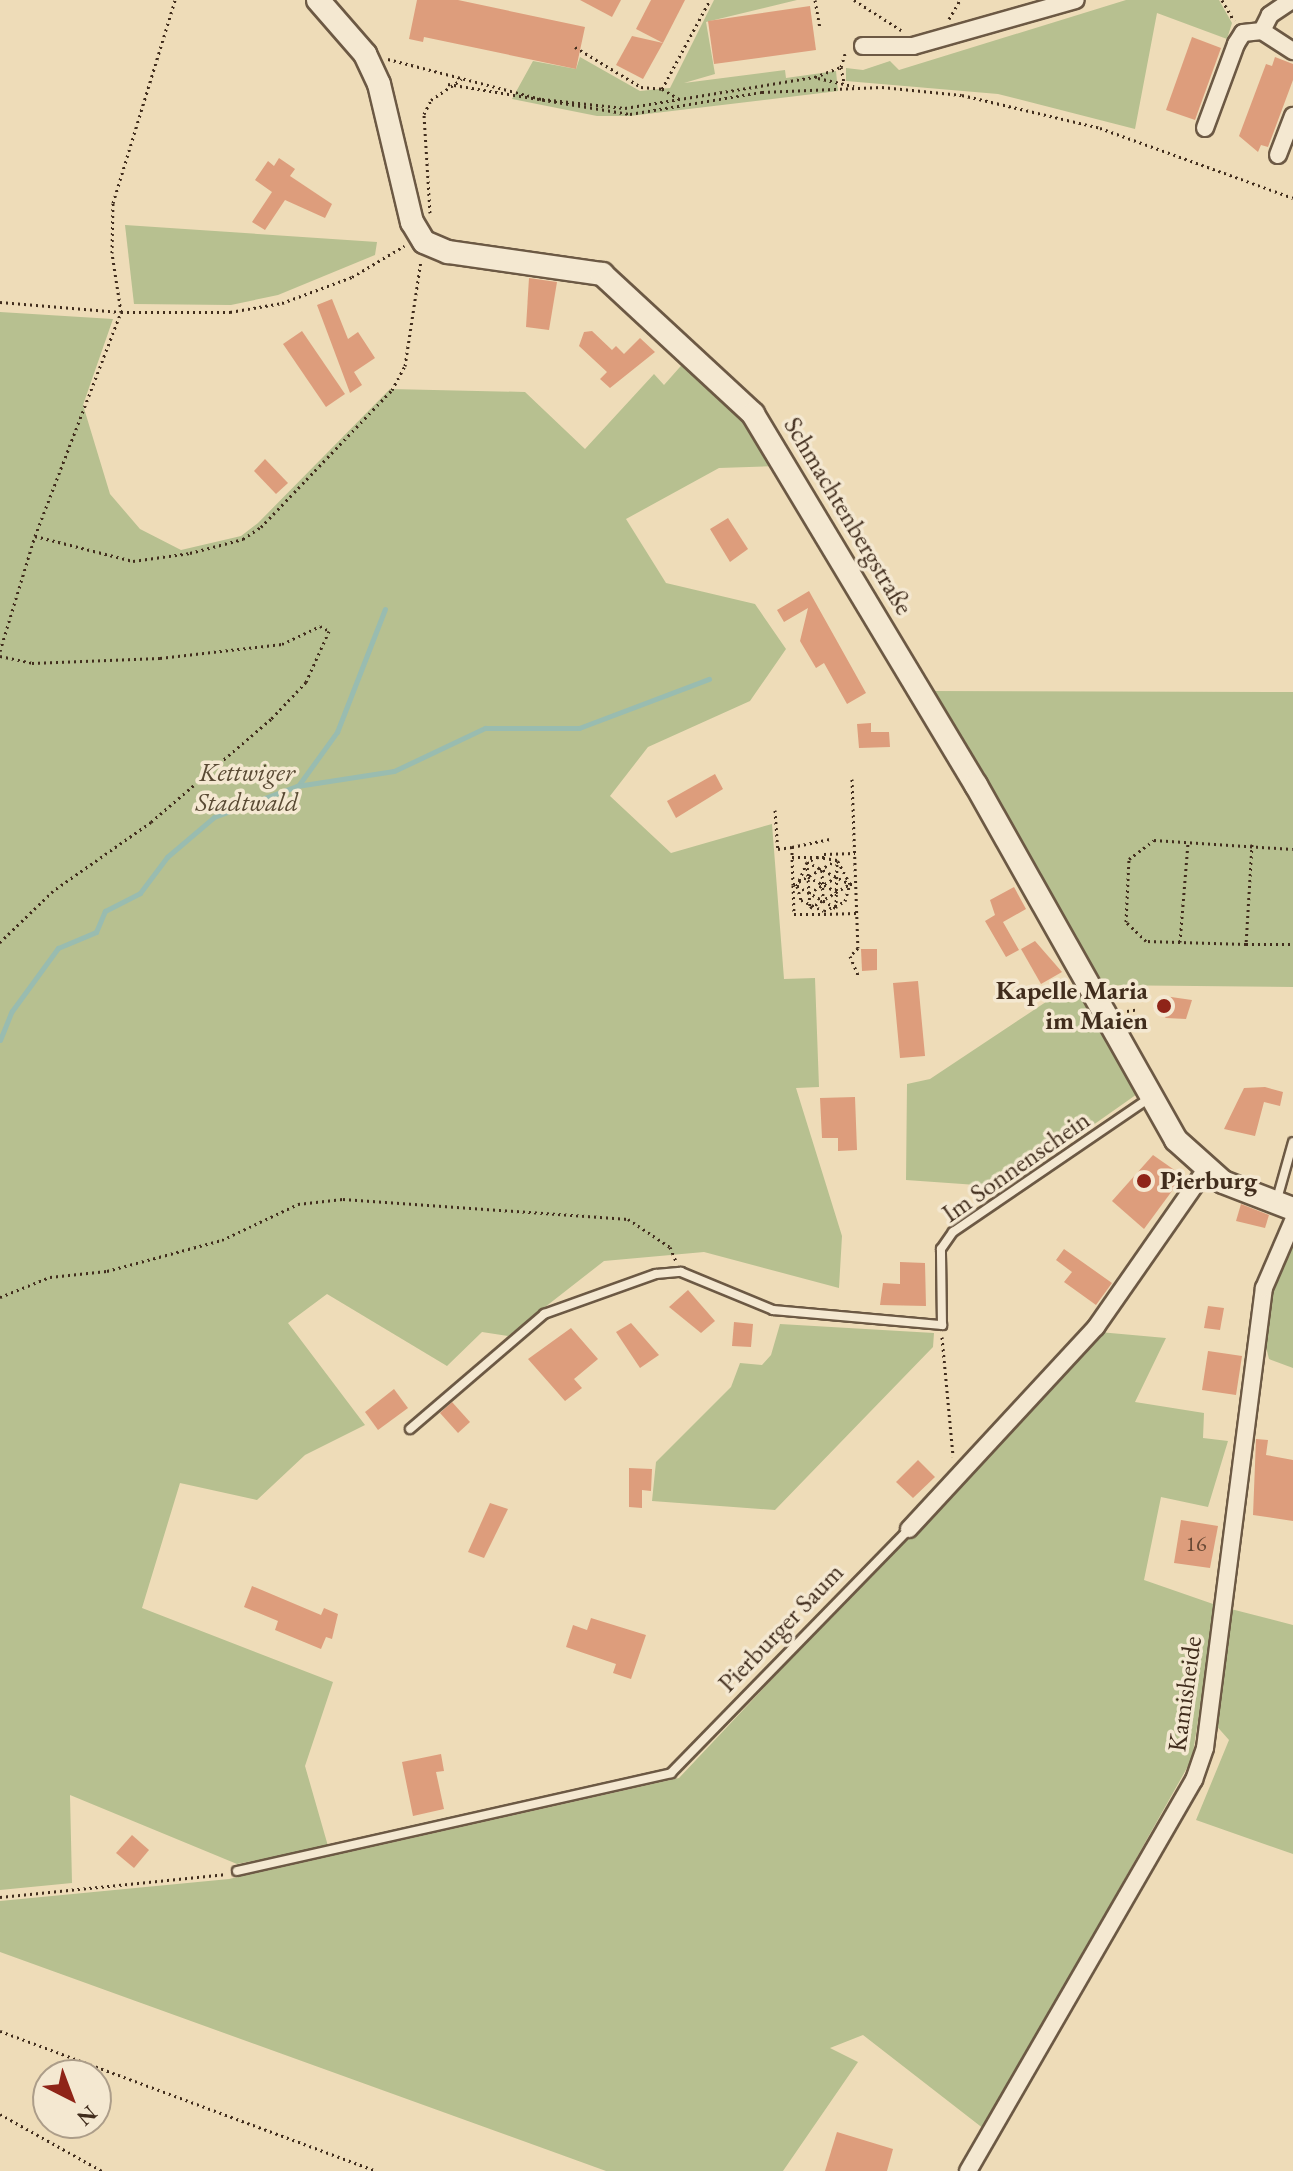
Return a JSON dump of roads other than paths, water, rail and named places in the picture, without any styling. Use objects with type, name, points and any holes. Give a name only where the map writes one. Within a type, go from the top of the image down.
[{"type":"street","name":"Schmachtenbergstraße","points":[[318,0],[365,54],[391,122],[412,222],[424,242],[448,252],[602,274],[753,414],[976,785],[1176,1140],[1205,1171]]},
{"type":"street","points":[[863,46],[913,46],[1076,0]]},
{"type":"street","points":[[1262,31],[1270,15],[1292,0]]},
{"type":"street","points":[[1205,128],[1243,33],[1262,31],[1293,51]]},
{"type":"street","points":[[1278,155],[1293,116]]},
{"type":"street","points":[[1205,1171],[1285,1206]]},
{"type":"street","name":"Pierburger Saum","points":[[909,1529],[1096,1327],[1205,1171]]},
{"type":"street","name":"Kamisheide","points":[[968,2171],[1194,1780],[1205,1748],[1264,1288],[1293,1221]]},
{"type":"lane","name":"Im Sonnenschein","points":[[410,1429],[544,1314],[656,1274],[681,1272],[773,1310],[942,1325],[941,1249],[953,1232],[1151,1097]]},
{"type":"lane","points":[[1285,1206],[1293,1142]]},
{"type":"lane","name":"Pierburger Saum","points":[[237,1871],[671,1773],[909,1529]]},
{"type":"waterway","points":[[298,786],[337,732],[385,609]]},
{"type":"waterway","points":[[0,1040],[12,1011],[58,948],[96,932],[105,911],[140,893],[167,857],[214,817],[297,786],[394,771],[485,728],[579,728],[709,679]]},
{"type":"place","name":"Kapelle Maria im Maien","points":[[1164,1006]]},
{"type":"place","name":"Pierburg","points":[[1144,1181]]},
{"type":"park label","name":"Kettwiger Stadtwald","points":[[247,788]]}]
